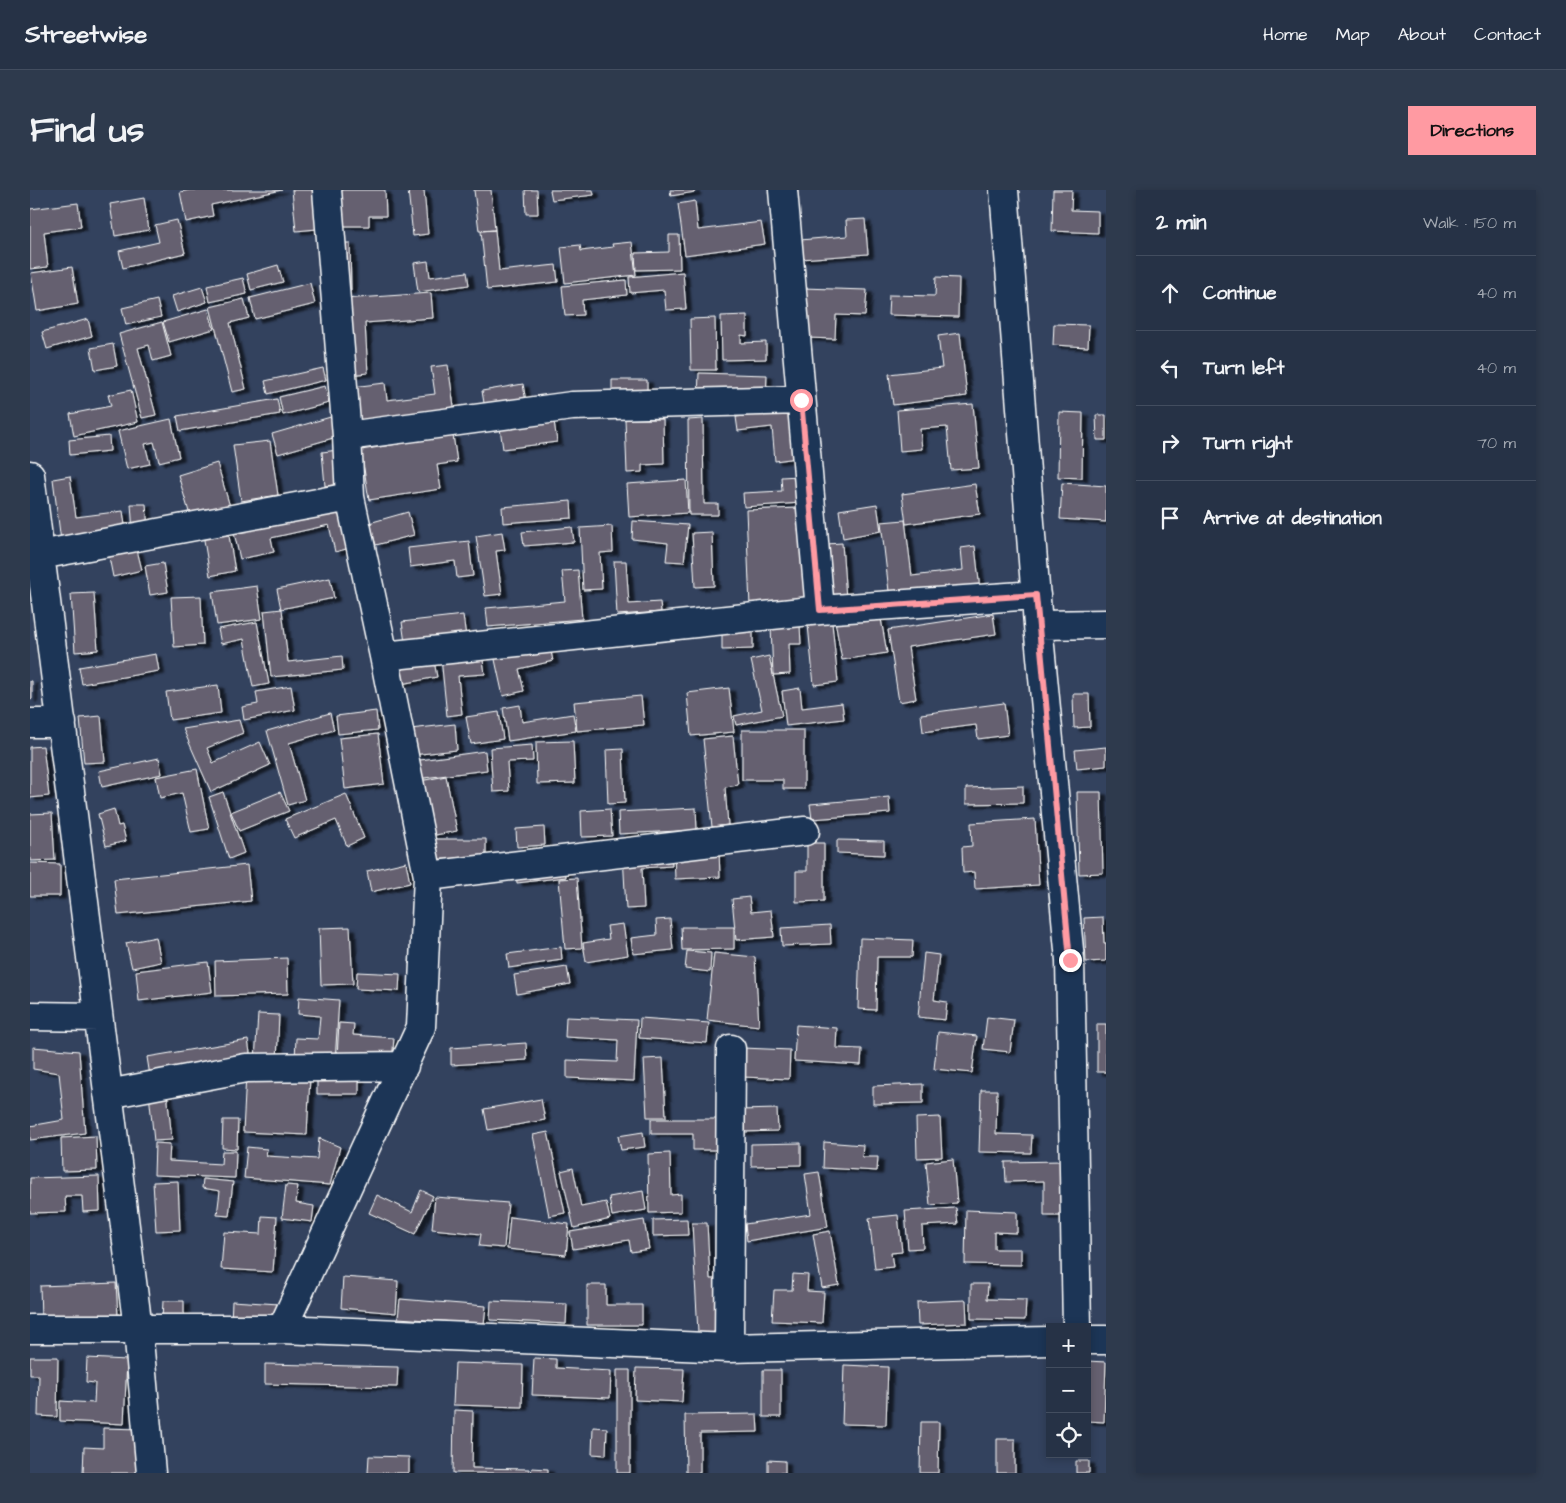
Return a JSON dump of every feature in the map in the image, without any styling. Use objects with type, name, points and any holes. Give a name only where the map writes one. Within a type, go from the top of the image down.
[{"type":"street","points":[[282,1329],[421,1027],[428,876],[350,497],[328,190]]},
{"type":"street","points":[[783,190],[820,610]]},
{"type":"street","points":[[1004,190],[1038,625],[1070,960],[1077,1323]]},
{"type":"street","points":[[347,436],[572,406],[801,400]]},
{"type":"street","points":[[30,474],[138,1329],[151,1473]]},
{"type":"street","points":[[40,556],[350,497]]},
{"type":"street","points":[[384,656],[820,610],[1036,595]]},
{"type":"street","points":[[1038,625],[1106,624]]},
{"type":"street","points":[[30,723],[62,723]]},
{"type":"street","points":[[428,876],[805,831]]},
{"type":"street","points":[[30,1016],[98,1017]]},
{"type":"street","points":[[729,1348],[731,1048]]},
{"type":"street","points":[[108,1094],[246,1068],[404,1066]]},
{"type":"street","points":[[30,1329],[282,1329],[729,1348],[1046,1341]]},
{"type":"street","points":[[1091,1340],[1106,1340]]},
{"type":"building","points":[[190,190],[282,190],[211,205],[213,216],[186,222],[180,192]]},
{"type":"building","points":[[292,190],[313,190],[317,229],[296,231]]},
{"type":"building","points":[[333,190],[385,190],[386,216],[369,216],[369,226],[333,226]]},
{"type":"building","points":[[408,190],[424,190],[428,234],[413,236]]},
{"type":"building","points":[[474,190],[491,190],[495,230],[479,231]]},
{"type":"building","points":[[525,190],[537,190],[538,214],[526,214]]},
{"type":"building","points":[[550,190],[593,190],[594,195],[552,200]]},
{"type":"building","points":[[670,190],[695,190],[695,192],[671,196]]},
{"type":"building","points":[[1053,190],[1072,190],[1071,210],[1098,211],[1098,233],[1052,231]]},
{"type":"building","points":[[144,198],[149,230],[115,236],[110,204]]},
{"type":"building","points":[[695,201],[698,230],[761,222],[765,244],[685,255],[678,204]]},
{"type":"building","points":[[78,203],[81,227],[44,232],[48,267],[30,269],[30,209]]},
{"type":"building","points":[[865,219],[868,254],[801,259],[800,240],[847,236],[846,220]]},
{"type":"building","points":[[177,220],[185,253],[123,268],[119,251],[159,242],[155,225]]},
{"type":"building","points":[[495,230],[499,271],[556,265],[558,282],[487,290],[481,231]]},
{"type":"building","points":[[669,235],[679,235],[680,269],[636,270],[635,253],[669,252]]},
{"type":"building","points":[[632,242],[636,275],[565,283],[561,247],[580,245],[581,251],[613,247],[612,244]]},
{"type":"building","points":[[338,243],[350,243],[351,291],[339,291]]},
{"type":"building","points":[[428,261],[430,277],[467,272],[469,285],[418,292],[414,263]]},
{"type":"building","points":[[278,265],[283,282],[251,290],[247,274]]},
{"type":"building","points":[[72,267],[78,304],[37,311],[31,273]]},
{"type":"building","points":[[683,272],[686,309],[666,310],[664,290],[630,293],[629,277]]},
{"type":"building","points":[[936,277],[959,278],[958,317],[888,315],[889,295],[935,296]]},
{"type":"building","points":[[243,278],[247,294],[210,302],[207,286]]},
{"type":"building","points":[[626,280],[627,295],[582,300],[583,315],[565,316],[562,286]]},
{"type":"building","points":[[310,283],[315,304],[255,319],[250,298]]},
{"type":"building","points":[[202,287],[207,302],[177,312],[172,296]]},
{"type":"building","points":[[802,288],[867,290],[865,316],[836,315],[835,339],[807,338]]},
{"type":"building","points":[[431,293],[433,318],[365,323],[368,373],[349,375],[343,299]]},
{"type":"building","points":[[244,299],[249,318],[230,323],[246,389],[232,392],[210,307]]},
{"type":"building","points":[[157,300],[161,317],[126,325],[122,308]]},
{"type":"building","points":[[208,309],[214,329],[169,342],[163,322]]},
{"type":"building","points":[[747,315],[747,336],[741,335],[741,343],[766,342],[766,359],[722,360],[721,316]]},
{"type":"building","points":[[715,318],[716,370],[691,370],[690,319]]},
{"type":"building","points":[[88,319],[92,336],[47,349],[42,332]]},
{"type":"building","points":[[162,322],[171,356],[153,361],[149,345],[138,348],[156,415],[142,418],[119,334]]},
{"type":"building","points":[[1054,324],[1089,325],[1088,347],[1053,345]]},
{"type":"building","points":[[960,333],[967,396],[893,405],[889,374],[942,368],[938,336]]},
{"type":"building","points":[[113,344],[117,366],[95,370],[91,348]]},
{"type":"building","points":[[448,365],[455,413],[357,425],[352,387],[385,383],[387,400],[435,394],[431,367]]},
{"type":"building","points":[[323,368],[326,380],[268,394],[265,381]]},
{"type":"building","points":[[699,373],[767,375],[766,398],[698,397]]},
{"type":"building","points":[[612,380],[647,380],[647,399],[612,398]]},
{"type":"building","points":[[523,384],[526,402],[485,409],[482,391]]},
{"type":"building","points":[[325,386],[329,403],[283,415],[279,397]]},
{"type":"building","points":[[131,390],[138,422],[74,436],[70,414],[111,406],[108,395]]},
{"type":"building","points":[[277,399],[280,414],[180,431],[177,416]]},
{"type":"building","points":[[973,404],[979,468],[951,470],[947,427],[920,429],[922,449],[900,451],[897,410]]},
{"type":"building","points":[[793,411],[797,458],[775,461],[772,427],[738,431],[736,417]]},
{"type":"building","points":[[1059,412],[1083,413],[1082,478],[1058,477]]},
{"type":"building","points":[[1096,415],[1106,415],[1106,440],[1097,440]]},
{"type":"building","points":[[334,416],[340,436],[278,454],[272,434]]},
{"type":"building","points":[[171,419],[179,457],[159,462],[154,442],[145,444],[150,464],[127,469],[118,431]]},
{"type":"building","points":[[625,419],[663,419],[664,464],[642,465],[642,472],[627,473]]},
{"type":"building","points":[[703,419],[704,504],[718,504],[718,515],[689,515],[688,420]]},
{"type":"building","points":[[554,421],[557,442],[503,449],[500,428]]},
{"type":"building","points":[[453,435],[457,462],[437,465],[441,489],[369,500],[361,450]]},
{"type":"building","points":[[109,436],[110,451],[70,455],[69,440]]},
{"type":"building","points":[[270,441],[278,495],[241,501],[233,445]]},
{"type":"building","points":[[338,450],[342,484],[325,486],[322,452]]},
{"type":"building","points":[[217,463],[231,510],[192,522],[178,475]]},
{"type":"building","points":[[70,476],[76,517],[123,511],[126,532],[61,541],[53,479]]},
{"type":"building","points":[[799,476],[801,503],[744,507],[743,493],[782,491],[781,477]]},
{"type":"building","points":[[686,480],[688,513],[629,517],[627,484]]},
{"type":"building","points":[[1062,483],[1106,486],[1106,522],[1060,519]]},
{"type":"building","points":[[975,484],[980,514],[906,524],[902,494]]},
{"type":"building","points":[[571,501],[572,518],[503,523],[502,507]]},
{"type":"building","points":[[131,504],[146,504],[148,530],[133,532]]},
{"type":"building","points":[[877,504],[881,531],[843,538],[839,510]]},
{"type":"building","points":[[341,505],[350,548],[335,552],[329,525],[271,538],[274,552],[240,559],[233,528]]},
{"type":"building","points":[[800,508],[805,604],[750,607],[746,510]]},
{"type":"building","points":[[408,512],[414,535],[376,545],[369,523]]},
{"type":"building","points":[[905,520],[912,576],[963,570],[961,548],[975,546],[980,590],[890,600],[881,522]]},
{"type":"building","points":[[633,521],[688,525],[684,562],[666,561],[668,543],[632,539]]},
{"type":"building","points":[[612,526],[613,552],[600,553],[602,589],[583,590],[580,528]]},
{"type":"building","points":[[572,527],[574,542],[524,546],[522,532]]},
{"type":"building","points":[[228,530],[235,571],[210,576],[203,534]]},
{"type":"building","points":[[502,532],[505,550],[496,551],[502,594],[485,596],[476,536]]},
{"type":"building","points":[[712,532],[714,586],[695,587],[692,533]]},
{"type":"building","points":[[469,541],[473,576],[457,578],[455,561],[410,567],[408,548]]},
{"type":"building","points":[[842,543],[846,599],[829,600],[826,544]]},
{"type":"building","points":[[137,550],[142,570],[113,577],[109,557]]},
{"type":"building","points":[[614,561],[626,561],[629,604],[660,602],[661,612],[617,615]]},
{"type":"building","points":[[163,563],[168,592],[150,595],[145,566]]},
{"type":"building","points":[[578,570],[582,619],[488,627],[486,608],[565,601],[562,571]]},
{"type":"building","points":[[330,578],[334,598],[281,609],[277,589]]},
{"type":"building","points":[[257,586],[262,619],[217,625],[212,592]]},
{"type":"building","points":[[94,593],[98,650],[75,652],[71,594]]},
{"type":"building","points":[[201,596],[203,645],[174,647],[171,597]]},
{"type":"building","points":[[282,609],[288,662],[342,656],[343,670],[271,677],[264,611]]},
{"type":"building","points":[[880,613],[887,653],[842,660],[835,621]]},
{"type":"building","points":[[993,614],[996,634],[908,647],[916,699],[899,702],[888,630]]},
{"type":"building","points":[[463,615],[466,637],[405,643],[402,622]]},
{"type":"building","points":[[257,622],[269,684],[253,687],[244,639],[221,644],[218,629]]},
{"type":"building","points":[[832,623],[838,682],[814,685],[808,625]]},
{"type":"building","points":[[800,625],[801,644],[789,644],[790,674],[773,675],[771,626]]},
{"type":"building","points":[[753,630],[753,649],[722,650],[722,631]]},
{"type":"building","points":[[549,642],[553,661],[519,669],[524,691],[503,696],[494,655]]},
{"type":"building","points":[[482,653],[485,674],[458,676],[462,714],[447,716],[441,658]]},
{"type":"building","points":[[156,654],[159,671],[82,684],[79,667]]},
{"type":"building","points":[[769,656],[782,716],[736,725],[734,716],[762,710],[751,660]]},
{"type":"building","points":[[434,661],[437,677],[396,685],[393,669]]},
{"type":"building","points":[[30,681],[32,681],[32,699],[30,699]]},
{"type":"building","points":[[218,685],[221,713],[170,720],[166,692]]},
{"type":"building","points":[[291,686],[295,710],[244,720],[242,707],[258,704],[256,692]]},
{"type":"building","points":[[729,688],[734,732],[691,736],[687,693]]},
{"type":"building","points":[[800,688],[802,708],[842,703],[844,719],[786,726],[782,691]]},
{"type":"building","points":[[1073,694],[1089,694],[1090,727],[1074,728]]},
{"type":"building","points":[[641,696],[644,725],[577,731],[574,702]]},
{"type":"building","points":[[1004,703],[1008,735],[978,739],[976,725],[923,732],[921,714]]},
{"type":"building","points":[[520,705],[522,722],[573,714],[576,731],[508,741],[503,708]]},
{"type":"building","points":[[376,711],[378,730],[338,734],[336,716]]},
{"type":"building","points":[[499,712],[503,739],[471,744],[466,717]]},
{"type":"building","points":[[330,713],[334,730],[289,743],[305,800],[288,805],[267,731]]},
{"type":"building","points":[[101,716],[105,762],[84,763],[80,718]]},
{"type":"building","points":[[239,720],[243,733],[207,748],[213,763],[260,742],[270,765],[211,792],[183,729]]},
{"type":"building","points":[[455,724],[457,750],[412,755],[410,729]]},
{"type":"building","points":[[742,730],[804,730],[804,789],[783,789],[783,780],[742,780]]},
{"type":"building","points":[[378,734],[384,784],[345,789],[339,738]]},
{"type":"building","points":[[733,736],[738,785],[725,787],[728,825],[712,827],[703,739]]},
{"type":"building","points":[[573,741],[575,783],[537,784],[536,742]]},
{"type":"building","points":[[532,745],[533,761],[507,762],[509,791],[493,792],[490,748]]},
{"type":"building","points":[[43,746],[49,796],[30,798],[30,747]]},
{"type":"building","points":[[1106,747],[1106,766],[1077,769],[1075,750]]},
{"type":"building","points":[[623,749],[625,803],[608,804],[606,750]]},
{"type":"building","points":[[485,751],[487,770],[416,779],[413,761]]},
{"type":"building","points":[[159,758],[162,774],[102,787],[99,771]]},
{"type":"building","points":[[197,769],[209,829],[191,832],[182,793],[160,798],[156,777]]},
{"type":"building","points":[[446,776],[457,831],[430,836],[420,781]]},
{"type":"building","points":[[1023,786],[1023,803],[966,804],[966,788]]},
{"type":"building","points":[[223,792],[244,853],[229,859],[209,797]]},
{"type":"building","points":[[280,792],[289,811],[239,831],[231,812]]},
{"type":"building","points":[[1077,792],[1101,792],[1103,873],[1079,874]]},
{"type":"building","points":[[346,794],[364,838],[347,846],[336,820],[294,838],[285,819]]},
{"type":"building","points":[[889,797],[890,813],[812,819],[810,804]]},
{"type":"building","points":[[696,808],[697,830],[619,834],[618,812]]},
{"type":"building","points":[[114,809],[118,826],[122,825],[126,841],[106,846],[98,814]]},
{"type":"building","points":[[610,809],[612,836],[582,837],[581,811]]},
{"type":"building","points":[[52,813],[55,860],[30,861],[30,814]]},
{"type":"building","points":[[1035,819],[1039,885],[975,889],[974,872],[963,873],[962,847],[972,846],[971,823]]},
{"type":"building","points":[[544,827],[545,845],[517,847],[516,829]]},
{"type":"building","points":[[432,839],[486,839],[486,860],[432,859]]},
{"type":"building","points":[[837,840],[884,841],[884,855],[837,853]]},
{"type":"building","points":[[807,843],[824,843],[824,901],[796,902],[796,871],[807,871]]},
{"type":"building","points":[[719,850],[720,877],[675,879],[674,851]]},
{"type":"building","points":[[671,852],[672,866],[642,868],[644,908],[626,909],[623,855]]},
{"type":"building","points":[[406,862],[410,883],[371,892],[367,871]]},
{"type":"building","points":[[30,863],[60,864],[60,896],[30,896]]},
{"type":"building","points":[[565,864],[566,877],[517,883],[516,870]]},
{"type":"building","points":[[247,865],[251,901],[118,915],[114,879]]},
{"type":"building","points":[[577,878],[582,948],[565,949],[559,879]]},
{"type":"building","points":[[749,897],[751,912],[771,910],[774,937],[736,940],[732,899]]},
{"type":"building","points":[[1103,917],[1106,961],[1086,962],[1084,918]]},
{"type":"building","points":[[670,919],[673,950],[633,954],[631,938],[657,935],[656,920]]},
{"type":"building","points":[[623,924],[628,955],[586,962],[583,943],[609,939],[607,926]]},
{"type":"building","points":[[830,925],[831,944],[782,946],[781,928]]},
{"type":"building","points":[[350,927],[353,984],[321,985],[319,928]]},
{"type":"building","points":[[681,927],[734,927],[734,949],[682,950]]},
{"type":"building","points":[[156,937],[161,962],[132,968],[126,943]]},
{"type":"building","points":[[860,938],[913,940],[912,957],[877,957],[876,1010],[858,1009]]},
{"type":"building","points":[[561,947],[562,960],[509,968],[507,954]]},
{"type":"building","points":[[687,951],[711,953],[710,972],[685,969]]},
{"type":"building","points":[[714,953],[755,957],[759,1026],[707,1020]]},
{"type":"building","points":[[924,953],[939,955],[934,1000],[947,1002],[945,1020],[918,1017]]},
{"type":"building","points":[[287,958],[288,994],[216,996],[215,961]]},
{"type":"building","points":[[208,962],[212,992],[139,1001],[136,971]]},
{"type":"building","points":[[567,967],[570,984],[517,994],[514,975]]},
{"type":"building","points":[[357,972],[400,974],[399,991],[356,989]]},
{"type":"building","points":[[299,997],[339,1000],[335,1061],[295,1059],[296,1038],[318,1039],[320,1016],[298,1014]]},
{"type":"building","points":[[258,1014],[279,1015],[277,1061],[255,1060]]},
{"type":"building","points":[[566,1017],[637,1020],[634,1081],[567,1078],[567,1060],[617,1062],[618,1040],[565,1037]]},
{"type":"building","points":[[987,1017],[1014,1020],[1010,1052],[983,1049]]},
{"type":"building","points":[[640,1018],[709,1023],[707,1043],[639,1038]]},
{"type":"building","points":[[339,1023],[354,1024],[353,1035],[394,1038],[392,1062],[337,1057]]},
{"type":"building","points":[[1097,1024],[1106,1024],[1106,1072],[1097,1072]]},
{"type":"building","points":[[796,1025],[837,1028],[836,1048],[862,1049],[861,1065],[794,1061]]},
{"type":"building","points":[[938,1032],[977,1036],[972,1073],[934,1069]]},
{"type":"building","points":[[248,1040],[251,1059],[150,1076],[147,1057]]},
{"type":"building","points":[[526,1043],[527,1060],[451,1065],[451,1048]]},
{"type":"building","points":[[33,1047],[79,1051],[85,1133],[30,1140],[30,1126],[64,1120],[59,1073],[33,1069]]},
{"type":"building","points":[[743,1048],[790,1050],[789,1079],[742,1077]]},
{"type":"building","points":[[663,1058],[666,1117],[647,1117],[644,1059]]},
{"type":"building","points":[[246,1074],[310,1077],[307,1135],[243,1132]]},
{"type":"building","points":[[317,1074],[359,1075],[359,1094],[317,1094]]},
{"type":"building","points":[[923,1084],[923,1103],[873,1104],[873,1086]]},
{"type":"building","points":[[981,1090],[997,1090],[996,1134],[1032,1135],[1031,1153],[979,1152]]},
{"type":"building","points":[[167,1092],[172,1140],[154,1141],[149,1094]]},
{"type":"building","points":[[541,1099],[545,1120],[488,1130],[484,1109]]},
{"type":"building","points":[[777,1109],[778,1131],[741,1132],[740,1110]]},
{"type":"building","points":[[940,1117],[942,1157],[917,1158],[916,1118]]},
{"type":"building","points":[[651,1119],[721,1119],[721,1150],[693,1150],[693,1134],[651,1134]]},
{"type":"building","points":[[223,1120],[238,1120],[237,1149],[222,1148]]},
{"type":"building","points":[[548,1132],[565,1213],[549,1216],[533,1135]]},
{"type":"building","points":[[643,1132],[645,1147],[621,1150],[618,1136]]},
{"type":"building","points":[[96,1136],[97,1170],[62,1171],[61,1138]]},
{"type":"building","points":[[319,1138],[340,1147],[330,1185],[244,1178],[247,1147],[267,1149],[266,1156],[317,1159]]},
{"type":"building","points":[[824,1142],[863,1145],[862,1157],[878,1157],[877,1171],[823,1168]]},
{"type":"building","points":[[155,1143],[170,1144],[169,1161],[221,1164],[222,1151],[236,1151],[235,1178],[154,1175]]},
{"type":"building","points":[[801,1143],[801,1165],[751,1166],[751,1144]]},
{"type":"building","points":[[670,1153],[671,1195],[681,1194],[681,1212],[649,1213],[648,1154]]},
{"type":"building","points":[[953,1159],[957,1203],[930,1205],[926,1162]]},
{"type":"building","points":[[1062,1161],[1063,1216],[1044,1216],[1044,1181],[1006,1182],[1005,1162]]},
{"type":"building","points":[[573,1168],[581,1207],[606,1202],[610,1219],[574,1228],[561,1171]]},
{"type":"building","points":[[819,1172],[828,1227],[747,1241],[745,1224],[811,1214],[805,1174]]},
{"type":"building","points":[[99,1176],[100,1211],[83,1212],[82,1196],[65,1196],[66,1212],[30,1213],[30,1178]]},
{"type":"building","points":[[203,1179],[233,1182],[229,1216],[217,1215],[220,1191],[202,1188]]},
{"type":"building","points":[[178,1181],[180,1230],[156,1231],[153,1182]]},
{"type":"building","points":[[286,1185],[298,1186],[296,1203],[314,1206],[312,1222],[282,1218]]},
{"type":"building","points":[[421,1190],[433,1196],[415,1234],[369,1213],[377,1195],[412,1212]]},
{"type":"building","points":[[643,1191],[646,1210],[612,1216],[609,1197]]},
{"type":"building","points":[[435,1197],[508,1203],[504,1248],[479,1246],[481,1234],[432,1229]]},
{"type":"building","points":[[956,1208],[958,1224],[922,1226],[923,1248],[908,1249],[905,1211]]},
{"type":"building","points":[[966,1210],[1017,1212],[1017,1233],[994,1232],[994,1249],[1021,1249],[1021,1265],[965,1264]]},
{"type":"building","points":[[898,1215],[902,1252],[891,1253],[893,1267],[875,1269],[869,1218]]},
{"type":"building","points":[[262,1216],[277,1217],[273,1272],[221,1269],[224,1232],[261,1234]]},
{"type":"building","points":[[510,1217],[569,1224],[566,1255],[507,1249]]},
{"type":"building","points":[[687,1219],[688,1235],[653,1236],[653,1220]]},
{"type":"building","points":[[644,1220],[649,1249],[631,1252],[629,1240],[573,1249],[570,1232]]},
{"type":"building","points":[[692,1223],[707,1223],[710,1279],[719,1279],[722,1332],[698,1333]]},
{"type":"building","points":[[830,1231],[839,1285],[822,1288],[813,1234]]},
{"type":"building","points":[[793,1274],[808,1275],[807,1291],[824,1292],[822,1323],[772,1321],[774,1290],[792,1290]]},
{"type":"building","points":[[343,1277],[398,1281],[396,1313],[341,1308]]},
{"type":"building","points":[[116,1283],[118,1316],[41,1319],[40,1286]]},
{"type":"building","points":[[971,1284],[988,1284],[987,1299],[1026,1300],[1025,1320],[971,1319]]},
{"type":"building","points":[[587,1285],[606,1285],[606,1305],[642,1305],[642,1325],[587,1325]]},
{"type":"building","points":[[400,1299],[486,1306],[484,1324],[398,1318]]},
{"type":"building","points":[[966,1300],[967,1323],[918,1325],[917,1302]]},
{"type":"building","points":[[163,1301],[184,1301],[184,1320],[162,1319]]},
{"type":"building","points":[[232,1301],[279,1304],[277,1325],[231,1322]]},
{"type":"building","points":[[491,1301],[567,1304],[566,1324],[490,1320]]},
{"type":"building","points":[[30,1357],[58,1357],[57,1417],[38,1416],[39,1375],[30,1375]]},
{"type":"building","points":[[87,1358],[127,1360],[124,1424],[60,1421],[60,1401],[94,1403],[95,1383],[86,1382]]},
{"type":"building","points":[[534,1358],[556,1359],[556,1368],[611,1371],[610,1398],[532,1395]]},
{"type":"building","points":[[1091,1361],[1106,1362],[1104,1422],[1091,1421]]},
{"type":"building","points":[[455,1363],[523,1365],[522,1407],[453,1405]]},
{"type":"building","points":[[265,1364],[398,1367],[397,1387],[265,1384]]},
{"type":"building","points":[[844,1365],[888,1367],[886,1425],[842,1424]]},
{"type":"building","points":[[636,1368],[684,1369],[682,1402],[635,1400]]},
{"type":"building","points":[[617,1370],[630,1370],[630,1473],[617,1473]]},
{"type":"building","points":[[763,1370],[781,1370],[781,1417],[763,1417]]},
{"type":"building","points":[[454,1410],[473,1411],[472,1468],[529,1469],[529,1473],[453,1473]]},
{"type":"building","points":[[757,1414],[758,1432],[700,1433],[700,1473],[686,1473],[685,1415]]},
{"type":"building","points":[[921,1422],[939,1422],[938,1473],[920,1473]]},
{"type":"building","points":[[593,1427],[607,1428],[606,1455],[592,1454]]},
{"type":"building","points":[[103,1428],[141,1429],[140,1473],[83,1473],[84,1447],[103,1448]]},
{"type":"building","points":[[997,1439],[1015,1439],[1015,1473],[997,1473]]},
{"type":"building","points":[[369,1456],[409,1457],[409,1473],[368,1473]]},
{"type":"building","points":[[768,1460],[785,1461],[785,1473],[768,1473]]},
{"type":"building","points":[[1076,1461],[1089,1461],[1089,1473],[1076,1473]]},
{"type":"building","points":[[532,1468],[548,1469],[548,1473],[531,1473]]},
{"type":"route","points":[[801,400],[820,610],[1036,595],[1070,960]]}]
